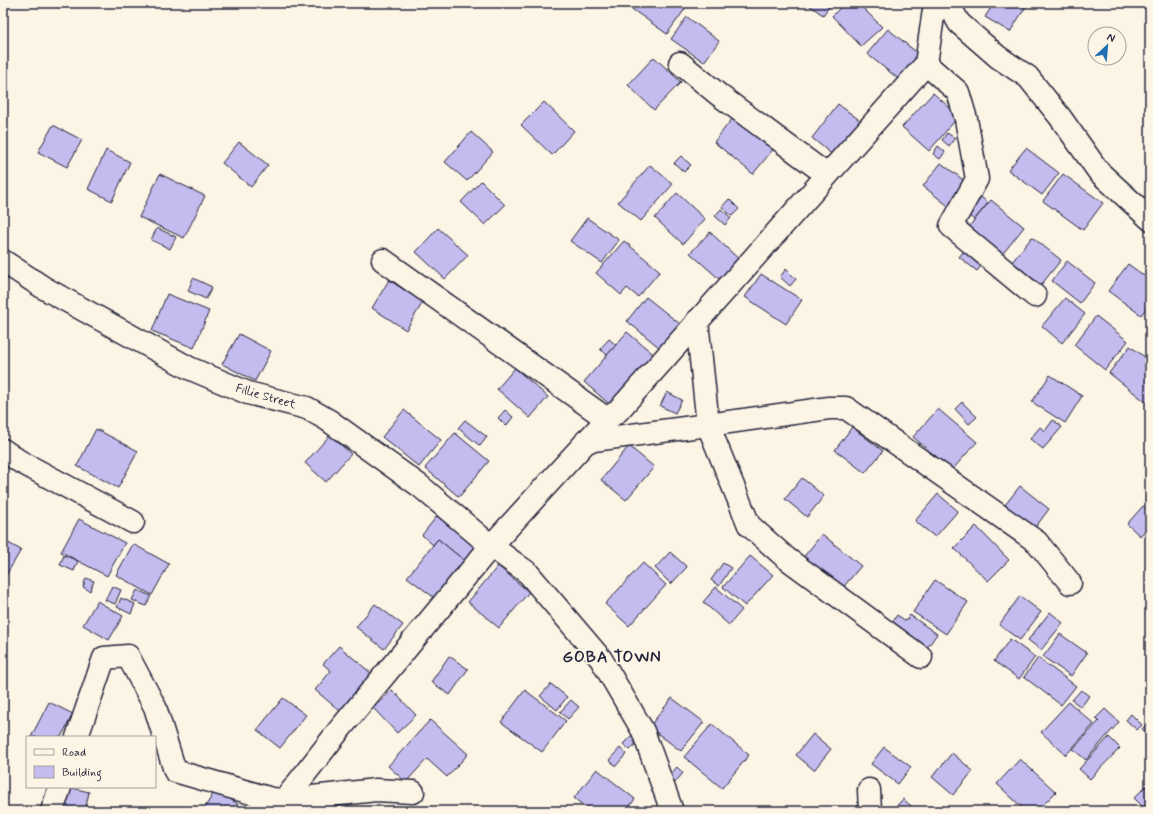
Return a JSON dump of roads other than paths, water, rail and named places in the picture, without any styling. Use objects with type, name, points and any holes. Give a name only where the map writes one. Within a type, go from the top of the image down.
[{"type":"street","points":[[280,806],[340,729],[491,546],[586,441],[607,419],[618,411],[926,64],[935,3]]},
{"type":"street","points":[[948,3],[958,23],[998,57],[1028,77],[1099,172],[1150,219]]},
{"type":"street","points":[[680,63],[719,95],[827,175]]},
{"type":"street","points":[[926,64],[958,92],[966,119],[977,178],[951,226],[1035,296]]},
{"type":"street","points":[[383,260],[607,419]]},
{"type":"street","name":"Fillie Street","points":[[3,261],[44,288],[189,368],[248,393],[307,408],[328,420],[420,486],[491,546],[528,573],[601,659],[643,731],[672,811]]},
{"type":"street","points":[[697,321],[708,425],[750,525],[786,558],[921,658]]},
{"type":"street","points":[[586,441],[829,408],[846,408],[1037,542],[1070,583]]},
{"type":"street","points":[[3,450],[19,461],[133,522]]},
{"type":"street","points":[[77,736],[104,658],[128,656],[155,708],[175,771],[272,799],[280,806]]},
{"type":"street","points":[[52,811],[60,788]]},
{"type":"street","points":[[280,806],[376,790],[413,792]]},
{"type":"district","name":"GOBA TOWN","points":[[612,656]]}]
